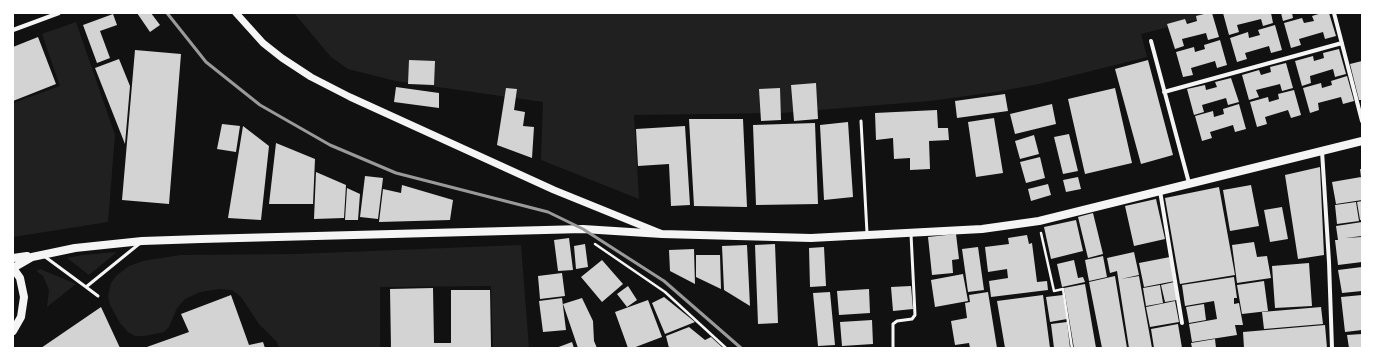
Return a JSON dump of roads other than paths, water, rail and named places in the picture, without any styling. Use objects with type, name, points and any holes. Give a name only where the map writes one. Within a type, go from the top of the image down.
[{"type":"main road","points":[[13,331],[21,318],[24,297],[20,278],[13,268],[17,260],[75,248],[142,241],[573,229],[662,234],[811,238],[911,234],[982,229],[1039,221],[1362,141]]},
{"type":"street","points":[[13,30],[58,13]]},
{"type":"street","points":[[236,13],[263,43],[282,58],[311,77],[350,97],[554,190],[662,234]]},
{"type":"street","points":[[1334,13],[1362,121]]},
{"type":"street","points":[[1151,41],[1190,183]]},
{"type":"street","points":[[1164,92],[1342,43]]},
{"type":"street","points":[[1322,151],[1329,262],[1332,348]]},
{"type":"street","points":[[1160,192],[1182,323]]},
{"type":"lane","points":[[861,121],[867,236]]},
{"type":"lane","points":[[893,348],[892,324],[897,321],[912,319],[915,315],[911,234]]},
{"type":"lane","points":[[86,287],[142,241]]},
{"type":"lane","points":[[41,254],[98,296]]},
{"type":"railway","points":[[167,13],[206,62],[260,105],[330,145],[396,173],[548,212],[583,229],[664,281],[741,348]]}]
